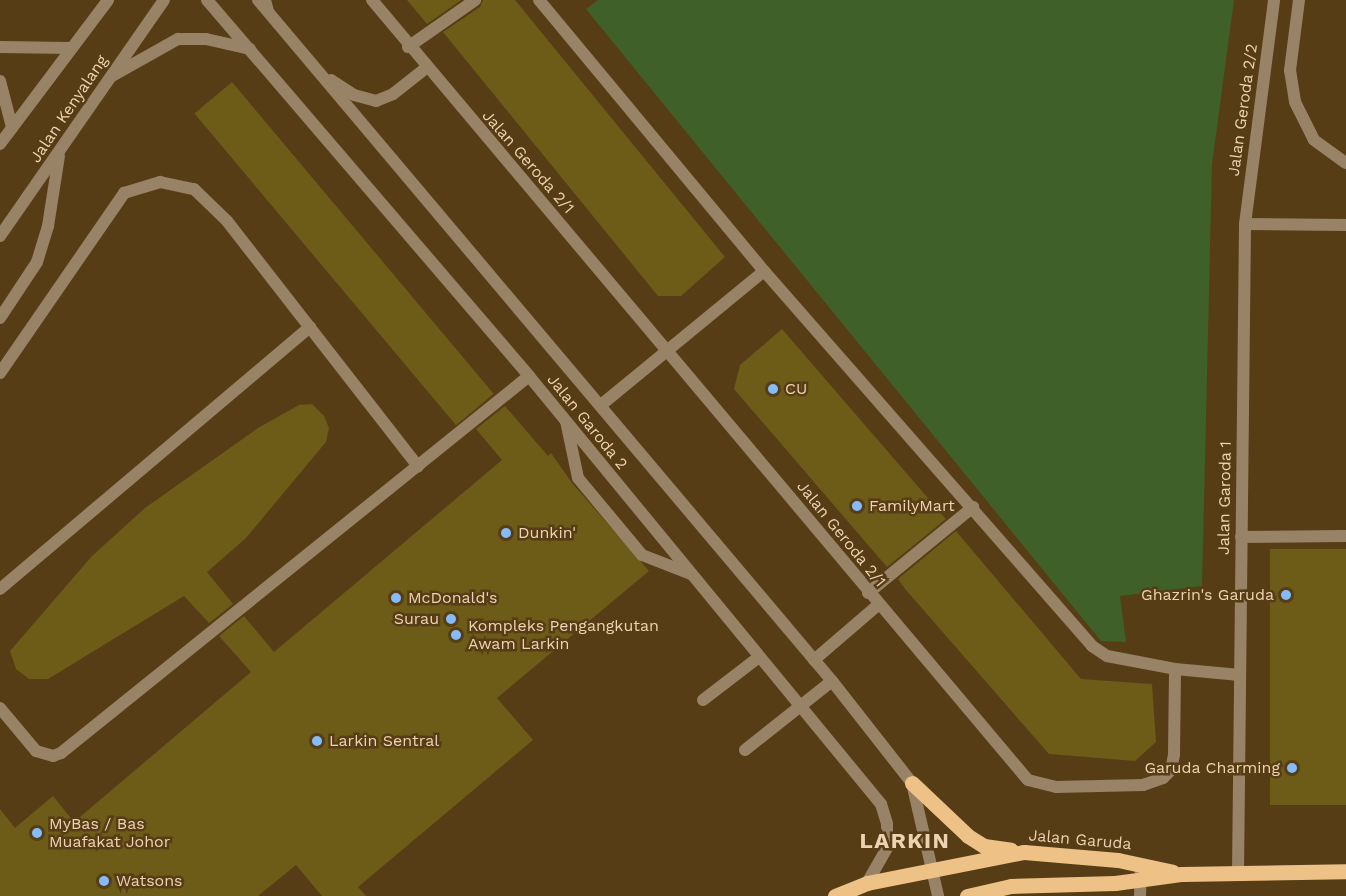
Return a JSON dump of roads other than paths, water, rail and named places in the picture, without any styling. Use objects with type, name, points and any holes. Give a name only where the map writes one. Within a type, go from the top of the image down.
[{"type":"main road","points":[[912,783],[968,836],[984,846],[1024,852]]},
{"type":"main road","name":"Jalan Garuda","points":[[835,896],[867,883],[1024,852],[1141,872],[1182,874],[1346,871]]},
{"type":"main road","name":"Jalan Garuda","points":[[967,896],[1011,886],[1141,872]]},
{"type":"street","name":"Jalan Kenyalang","points":[[0,144],[108,0]]},
{"type":"street","name":"Jalan Kenyalang","points":[[0,236],[59,156],[108,78],[164,0]]},
{"type":"street","name":"Jalan Garoda 2","points":[[207,0],[529,376],[801,706],[885,814],[887,848],[867,883]]},
{"type":"street","name":"Jalan Garoda 2","points":[[258,0],[267,6],[832,681],[912,783],[938,896]]},
{"type":"street","points":[[321,73],[354,95],[376,101],[393,94],[426,68],[372,0]]},
{"type":"street","points":[[408,47],[475,0]]},
{"type":"street","points":[[539,0],[764,271],[973,507],[1092,646],[1107,656],[1175,669],[1240,675]]},
{"type":"street","name":"Jalan Geroda 2/2","points":[[1245,224],[1274,0]]},
{"type":"street","points":[[1299,0],[1290,70],[1295,102],[1314,140],[1346,163]]},
{"type":"street","points":[[108,78],[178,39],[206,39],[250,49]]},
{"type":"street","points":[[0,47],[70,48]]},
{"type":"street","name":"Jalan Geroda 2/1","points":[[426,68],[668,349],[878,605],[1028,780],[1056,787],[1143,785],[1163,778],[1171,770],[1174,754],[1175,669]]},
{"type":"street","points":[[0,81],[12,127]]},
{"type":"street","points":[[0,318],[37,262],[48,226],[59,156]]},
{"type":"street","points":[[0,373],[124,193],[160,182],[194,189],[226,221],[418,466]]},
{"type":"street","points":[[1245,224],[1346,225]]},
{"type":"street","name":"Jalan Garoda 1","points":[[1238,873],[1245,224]]},
{"type":"street","points":[[601,405],[764,271]]},
{"type":"street","points":[[0,589],[309,327]]},
{"type":"street","points":[[0,708],[36,751],[44,756],[61,753],[529,376]]},
{"type":"street","points":[[566,421],[578,478],[642,555],[691,574]]},
{"type":"street","points":[[868,593],[973,507]]},
{"type":"street","points":[[1241,537],[1346,536]]},
{"type":"street","points":[[814,660],[878,605]]},
{"type":"street","points":[[703,700],[759,657]]},
{"type":"street","points":[[745,750],[832,681]]},
{"type":"street","points":[[1140,896],[1141,872]]},
{"type":"place","name":"CU","points":[[773,389]]},
{"type":"place","name":"FamilyMart","points":[[857,506]]},
{"type":"place","name":"Dunkin'","points":[[506,533]]},
{"type":"place","name":"Ghazrin's Garuda","points":[[1286,595]]},
{"type":"place","name":"McDonald's","points":[[396,598]]},
{"type":"place","name":"Surau","points":[[451,619]]},
{"type":"place","name":"Kompleks Pengangkutan Awam Larkin","points":[[456,635]]},
{"type":"place","name":"Larkin Sentral","points":[[317,741]]},
{"type":"place","name":"Garuda Charming","points":[[1292,768]]},
{"type":"place","name":"MyBas / Bas Muafakat Johor","points":[[37,833]]},
{"type":"place","name":"Watsons","points":[[104,881]]},
{"type":"district","name":"LARKIN","points":[[905,841]]}]
